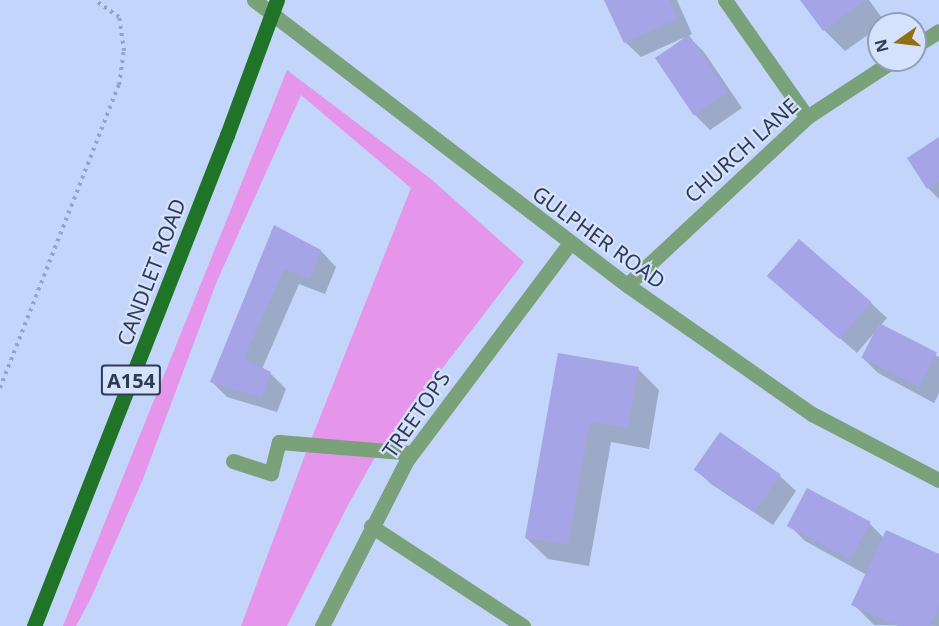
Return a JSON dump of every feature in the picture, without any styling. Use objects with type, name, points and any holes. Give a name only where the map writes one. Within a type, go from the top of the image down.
[{"type":"main road","name":"CANDLET ROAD","points":[[34,626],[278,0]]},
{"type":"street","name":"GULPHER ROAD","points":[[254,0],[627,285],[813,414],[939,480]]},
{"type":"street","points":[[725,0],[807,117]]},
{"type":"street","name":"CHURCH LANE","points":[[627,285],[807,117],[876,72]]},
{"type":"street","name":"TREETOPS","points":[[322,626],[371,526],[412,453],[570,243]]},
{"type":"street","points":[[233,461],[271,473],[279,442],[412,453]]},
{"type":"street","points":[[371,526],[523,626]]},
{"type":"path","points":[[0,388],[119,85],[124,51],[118,17],[95,0]]},
{"type":"shaded area","points":[[287,70],[431,179],[524,262],[378,452],[348,505],[287,626],[241,626],[305,455],[411,188],[301,95],[217,281],[143,479],[91,598],[76,626],[63,626]]},
{"type":"building","points":[[604,0],[669,0],[678,19],[624,43]]},
{"type":"building","points":[[800,0],[866,0],[823,31]]},
{"type":"building","points":[[689,35],[728,92],[694,115],[655,58]]},
{"type":"building","points":[[939,137],[939,181],[927,189],[907,158]]},
{"type":"building","points":[[274,225],[321,250],[310,279],[284,269],[244,358],[271,372],[262,398],[210,382]]},
{"type":"building","points":[[799,239],[871,302],[839,339],[767,276]]},
{"type":"building","points":[[879,323],[937,353],[919,387],[861,358]]},
{"type":"building","points":[[558,353],[639,367],[628,428],[590,422],[568,545],[525,538]]},
{"type":"building","points":[[720,432],[781,474],[754,512],[694,470]]},
{"type":"building","points":[[807,488],[871,522],[850,560],[787,526]]},
{"type":"building","points":[[886,530],[939,554],[939,606],[930,626],[898,626],[851,605]]}]
